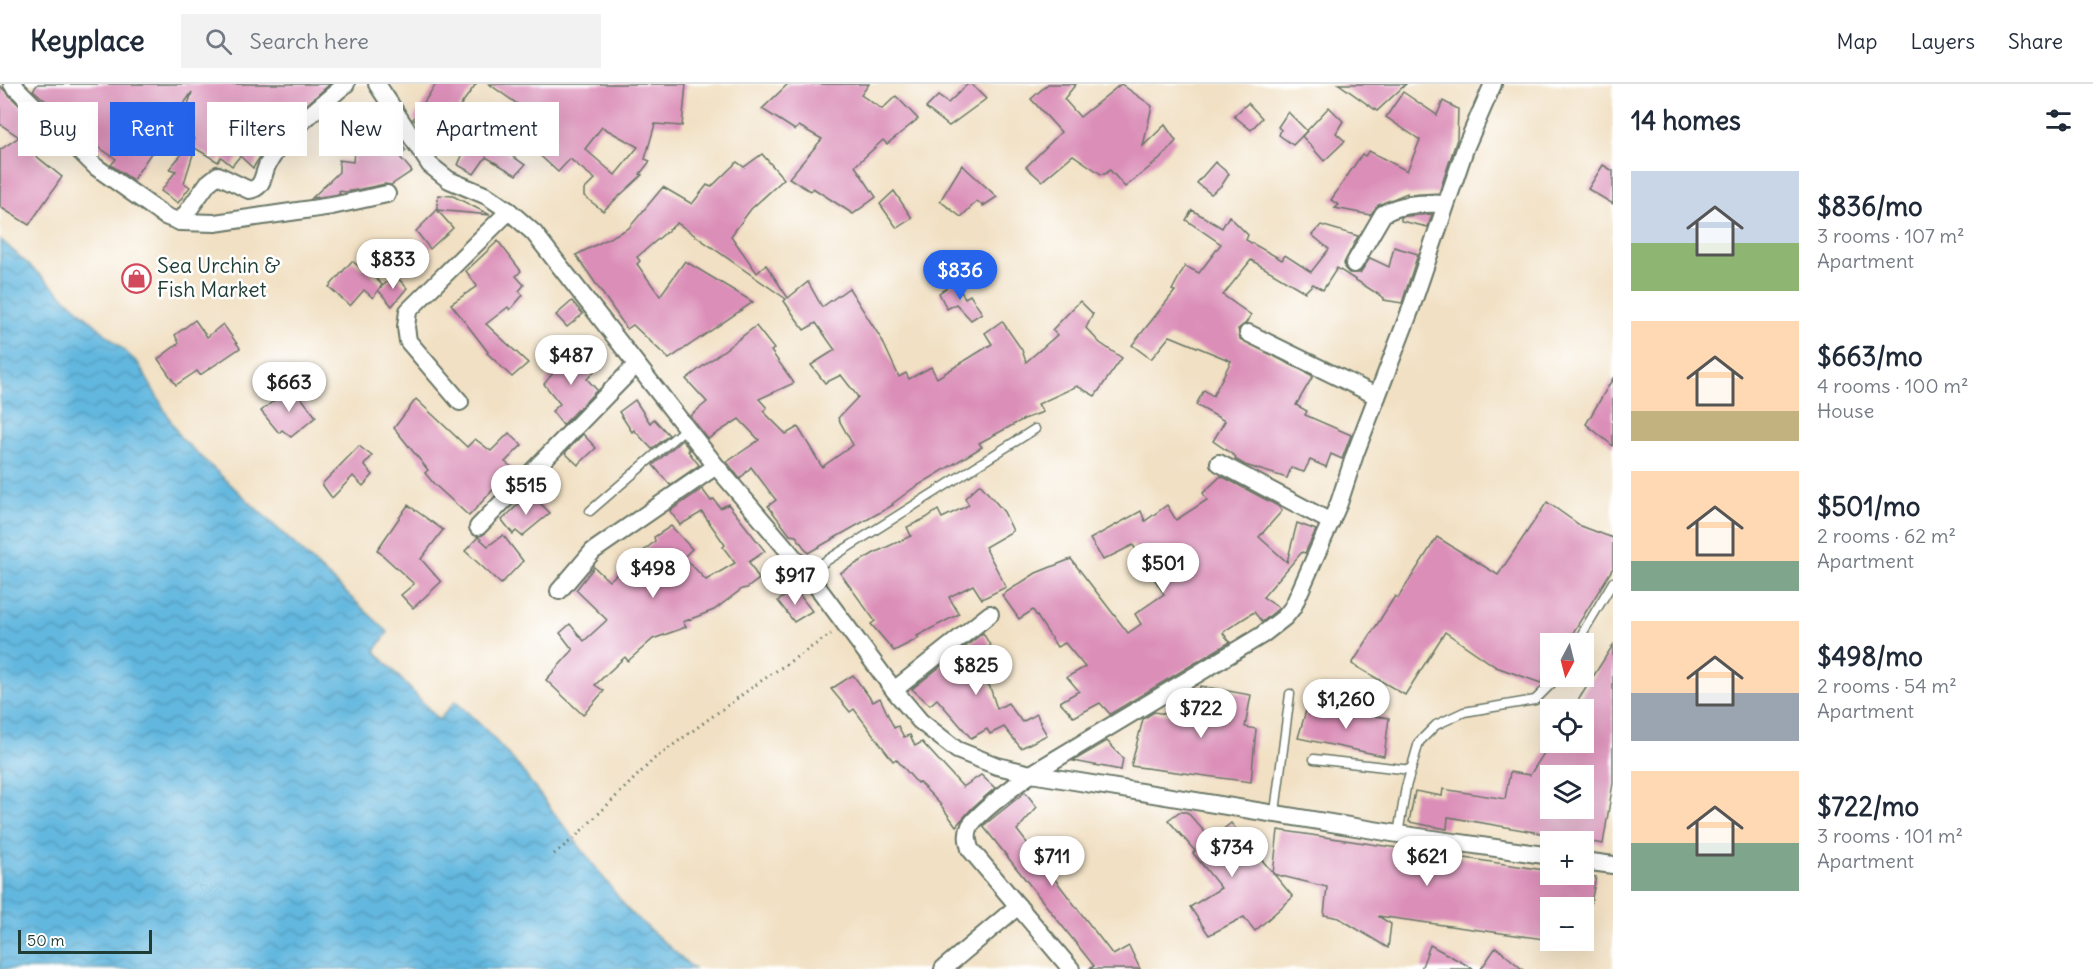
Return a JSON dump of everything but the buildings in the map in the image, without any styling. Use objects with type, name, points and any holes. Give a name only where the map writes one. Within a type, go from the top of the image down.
[{"type":"street","points":[[12,84],[96,167],[165,216],[180,222],[215,223],[332,206],[387,194]]},
{"type":"street","points":[[180,222],[208,183],[218,175],[249,190],[258,187],[268,163],[277,150],[306,118],[346,84]]},
{"type":"street","points":[[376,84],[429,165],[449,180],[487,196],[509,211],[534,233],[716,466],[807,573],[920,722],[957,750],[997,766],[1031,774],[1275,812],[1398,834],[1540,854]]},
{"type":"street","points":[[1071,969],[970,849],[967,837],[971,825],[1031,774],[1252,641],[1285,617],[1293,607],[1331,522],[1410,312],[1466,146],[1493,84]]},
{"type":"street","points":[[1354,264],[1383,214],[1389,210],[1429,203],[1445,204]]},
{"type":"street","points":[[460,402],[408,341],[406,327],[408,311],[509,211]]},
{"type":"street","points":[[1248,333],[1377,396]]},
{"type":"street","points":[[478,527],[636,365]]},
{"type":"street","points":[[1219,463],[1331,522]]},
{"type":"street","points":[[559,591],[593,551],[716,466]]},
{"type":"street","points":[[894,690],[990,614]]},
{"type":"street","points":[[1594,862],[1613,865]]},
{"type":"street","points":[[943,969],[1018,906]]},
{"type":"lane","points":[[590,511],[686,428]]},
{"type":"lane","points":[[807,573],[1035,429]]},
{"type":"lane","points":[[1583,633],[1613,582]]},
{"type":"lane","points":[[1398,834],[1406,787],[1419,742],[1436,724],[1464,712],[1535,700],[1548,687]]},
{"type":"lane","points":[[1275,812],[1290,694]]},
{"type":"lane","points":[[1314,759],[1411,770]]},
{"type":"path","points":[[554,854],[573,839],[654,759],[844,624]]},
{"type":"water","points":[[0,239],[138,363],[180,437],[388,632],[375,651],[439,720],[455,701],[484,728],[516,763],[628,910],[694,969],[0,969]]},
{"type":"place","name":"Sea Urchin & Fish Market","points":[[136,278]]}]
